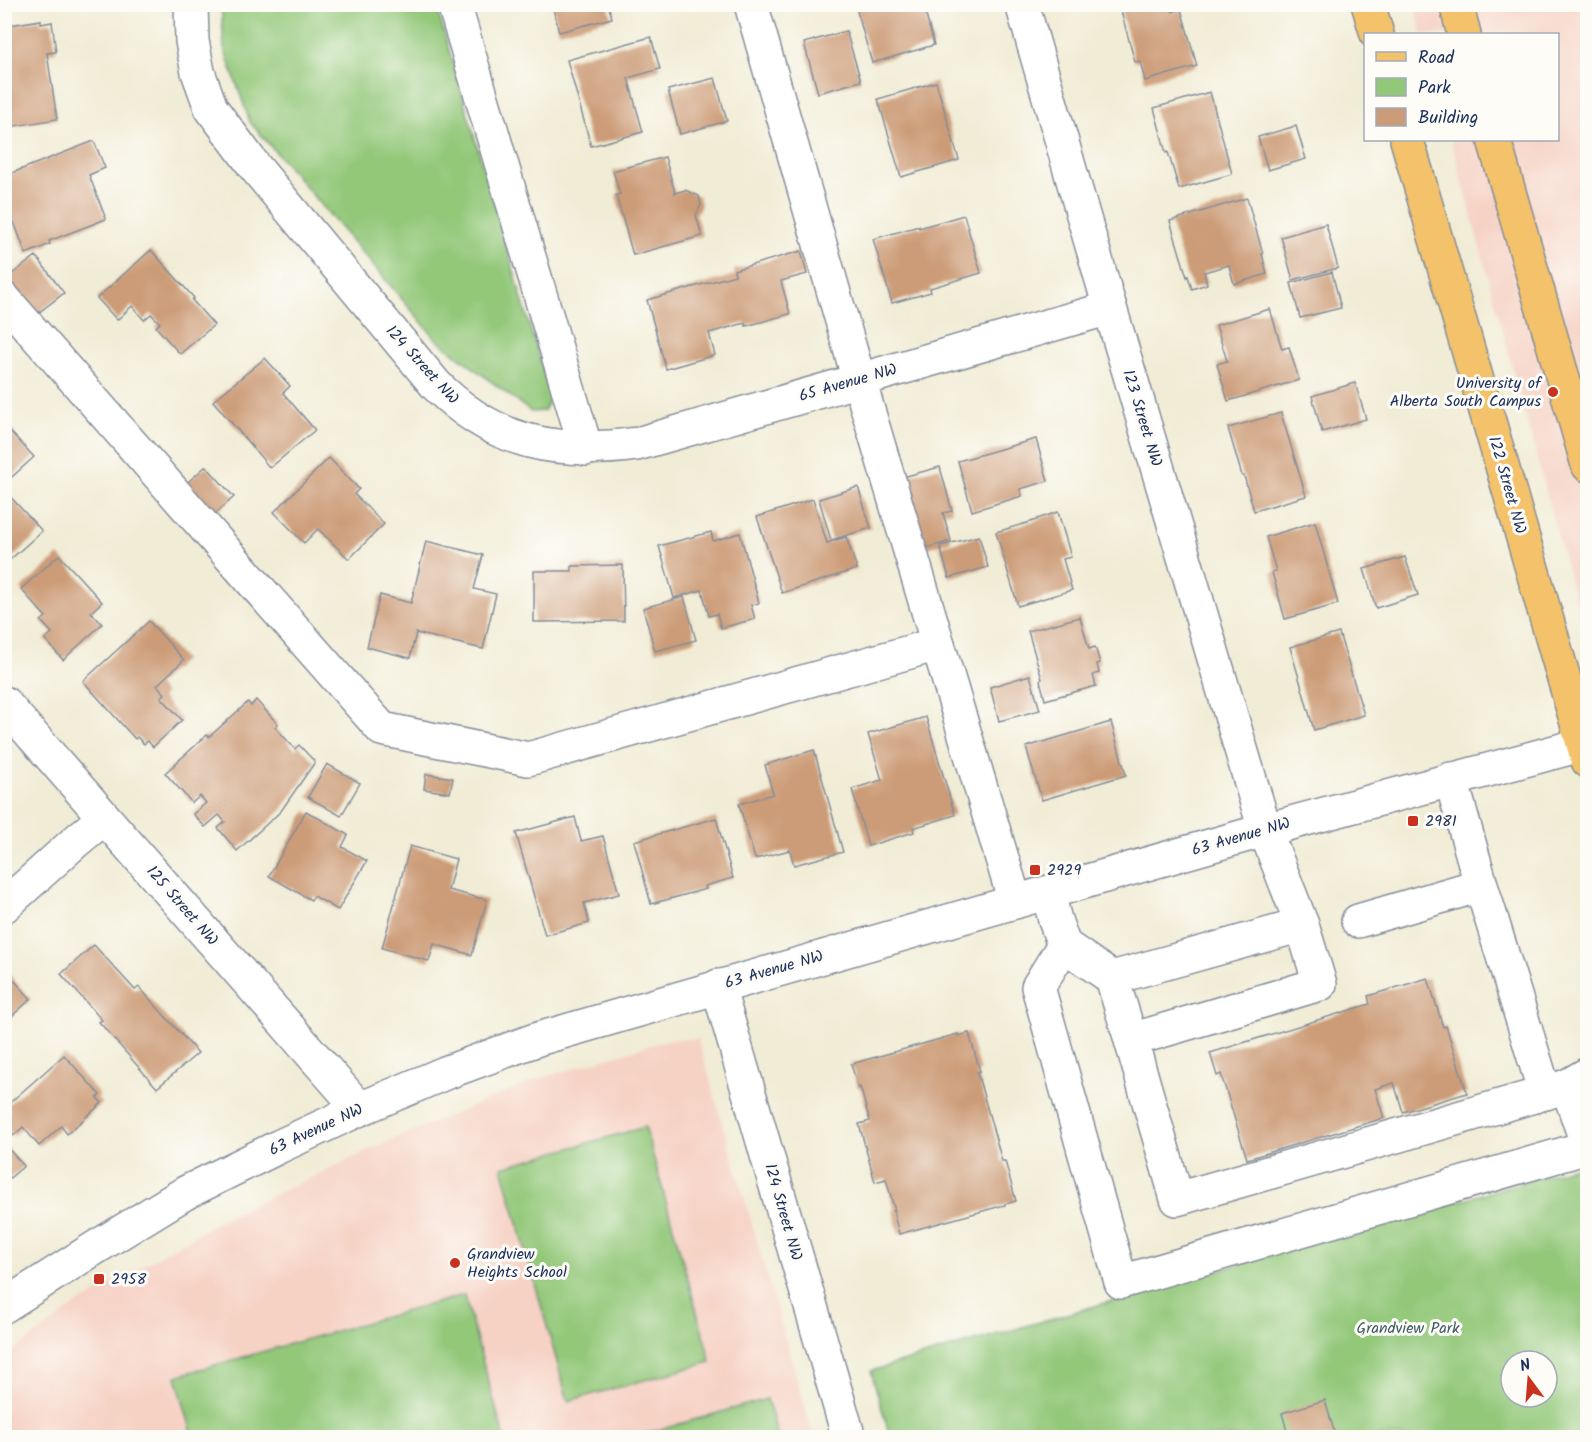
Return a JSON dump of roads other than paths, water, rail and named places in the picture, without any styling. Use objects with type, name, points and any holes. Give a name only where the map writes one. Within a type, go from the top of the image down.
[{"type":"main road","points":[[1368,4],[1377,33]]},
{"type":"main road","points":[[1456,4],[1464,33]]},
{"type":"main road","name":"122 Street NW","points":[[1407,141],[1586,749]]},
{"type":"main road","points":[[1494,141],[1587,465]]},
{"type":"street","name":"124 Street NW","points":[[191,4],[192,41],[198,72],[211,108],[255,167],[436,385],[453,403],[502,433],[526,441],[586,449]]},
{"type":"street","points":[[454,4],[586,449]]},
{"type":"street","points":[[751,4],[859,380],[1015,902]]},
{"type":"street","name":"123 Street NW","points":[[1022,4],[1265,830],[1302,925],[1320,984],[1131,1040]]},
{"type":"street","points":[[4,299],[382,729],[528,759],[938,644]]},
{"type":"street","name":"65 Avenue NW","points":[[586,449],[638,444],[1110,308]]},
{"type":"street","name":"125 Street NW","points":[[4,703],[360,1109]]},
{"type":"street","name":"63 Avenue NW","points":[[4,1306],[185,1193],[360,1109],[445,1072],[538,1039],[1265,830],[1451,779],[1586,749]]},
{"type":"street","points":[[1064,945],[1038,987],[1121,1282],[1587,1147],[1567,1084],[1481,885],[1451,779]]},
{"type":"street","points":[[4,906],[104,818]]},
{"type":"street","points":[[1358,921],[1481,885]]},
{"type":"street","points":[[1048,893],[1064,945],[1112,978],[1177,1199],[1567,1084]]},
{"type":"street","points":[[1112,978],[1302,925]]},
{"type":"street","name":"124 Street NW","points":[[718,986],[849,1437]]},
{"type":"place","name":"University of Alberta South Campus","points":[[1553,392]]},
{"type":"place","name":"2981","points":[[1413,821]]},
{"type":"place","name":"2929","points":[[1035,870]]},
{"type":"place","name":"Grandview Heights School","points":[[455,1263]]},
{"type":"place","name":"2958","points":[[99,1279]]},
{"type":"park label","name":"Grandview Park","points":[[1408,1328]]}]
